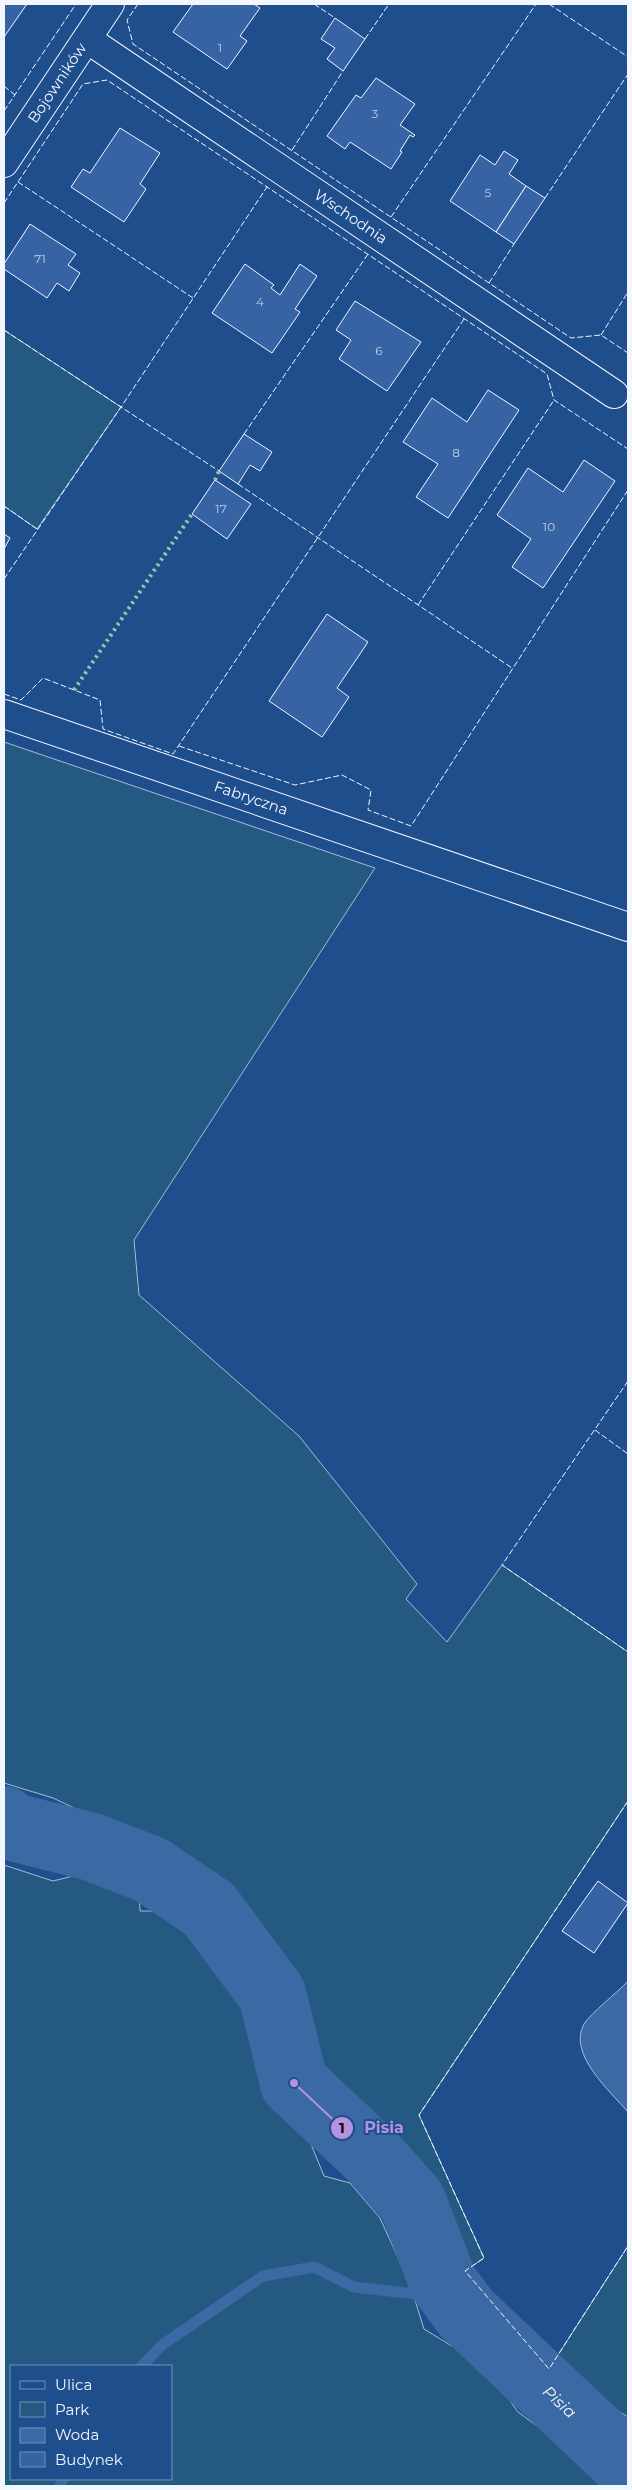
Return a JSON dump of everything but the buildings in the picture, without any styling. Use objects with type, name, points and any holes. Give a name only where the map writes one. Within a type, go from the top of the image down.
[{"type":"street","name":"Bojowników","points":[[4,163],[110,4]]},
{"type":"street","name":"Wschodnia","points":[[87,38],[614,394]]},
{"type":"street","name":"Fabryczna","points":[[4,714],[628,927]]},
{"type":"green space","points":[[4,330],[121,407],[37,529],[4,506]]},
{"type":"green space","points":[[4,742],[375,868],[134,1240],[139,1295],[299,1436],[417,1584],[406,1599],[447,1642],[502,1565],[628,1652],[628,1801],[419,2115],[484,2258],[465,2271],[449,2210],[412,2162],[354,2118],[330,2093],[306,2061],[290,1972],[254,1938],[218,1884],[112,1826],[53,1798],[4,1783]]},
{"type":"green space","points":[[4,1865],[53,1881],[97,1870],[139,1886],[140,1911],[174,1911],[225,1969],[270,2045],[270,2091],[304,2127],[324,2176],[350,2183],[380,2218],[410,2284],[424,2329],[460,2351],[501,2388],[518,2412],[618,2486],[4,2486]]},
{"type":"green space","points":[[628,2246],[628,2417],[549,2369]]},
{"type":"water","points":[[628,1981],[628,2112],[593,2072],[581,2048],[580,2036],[587,2019]]},
{"type":"waterway","name":"Pisia","points":[[4,1820],[13,1827],[92,1847],[151,1870],[209,1909],[272,1994],[294,2083],[373,2157],[412,2201],[443,2282],[466,2313],[628,2466]]},
{"type":"waterway","points":[[143,2365],[162,2345],[263,2276],[314,2267],[354,2287],[415,2294],[443,2282]]},
{"type":"waterway","points":[[60,2486],[63,2480]]},
{"type":"hedge","points":[[215,480],[219,471]]},
{"type":"hedge","points":[[74,690],[192,514]]},
{"type":"fence","points":[[4,111],[76,4]]},
{"type":"fence","points":[[138,4],[127,20],[133,44],[571,338],[601,335],[628,353]]},
{"type":"fence","points":[[314,4],[335,18]]},
{"type":"fence","points":[[365,39],[389,4]]},
{"type":"fence","points":[[391,217],[536,4]]},
{"type":"fence","points":[[549,4],[628,57]]},
{"type":"fence","points":[[292,150],[343,71]]},
{"type":"fence","points":[[545,198],[628,74]]},
{"type":"fence","points":[[4,203],[83,84],[107,80],[547,374],[554,400],[628,449]]},
{"type":"fence","points":[[4,86],[15,95]]},
{"type":"fence","points":[[18,182],[193,298]]},
{"type":"fence","points":[[4,330],[121,407],[267,187]]},
{"type":"fence","points":[[489,283],[514,244]]},
{"type":"fence","points":[[244,434],[368,254]]},
{"type":"fence","points":[[601,335],[628,292]]},
{"type":"fence","points":[[4,694],[21,700],[43,678],[100,700],[103,729],[173,754],[464,319]]},
{"type":"fence","points":[[418,605],[554,400]]},
{"type":"fence","points":[[4,579],[121,407],[219,471]]},
{"type":"fence","points":[[238,484],[512,668]]},
{"type":"fence","points":[[179,746],[295,785],[342,775],[371,790],[368,810],[411,826],[628,490]]},
{"type":"fence","points":[[4,506],[37,529]]},
{"type":"fence","points":[[628,1381],[502,1565],[628,1652]]},
{"type":"fence","points":[[595,1430],[628,1454]]},
{"type":"fence","points":[[628,1801],[419,2115],[484,2258],[465,2271],[549,2369],[628,2246]]},
{"type":"place","name":"Pisia","points":[[294,2083]]}]
